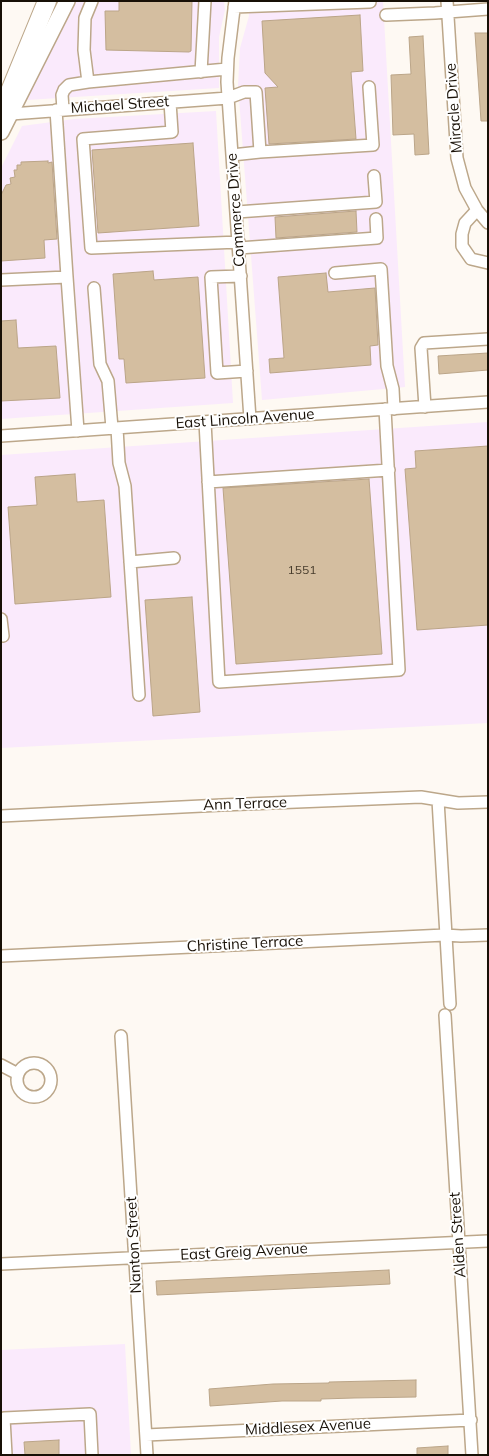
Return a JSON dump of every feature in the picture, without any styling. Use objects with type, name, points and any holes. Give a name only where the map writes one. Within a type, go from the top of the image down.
[{"type":"highway","points":[[6,113],[47,1]]},
{"type":"main road","points":[[1,132],[6,113],[66,1]]},
{"type":"street","points":[[88,82],[84,50],[85,18],[92,1]]},
{"type":"street","points":[[201,72],[205,1]]},
{"type":"street","points":[[235,4],[370,2]]},
{"type":"street","name":"Commerce Drive","points":[[235,4],[227,69],[228,98],[250,419]]},
{"type":"street","points":[[386,15],[448,7],[488,9]]},
{"type":"street","name":"Miracle Drive","points":[[448,7],[457,158],[465,188],[477,210],[488,223]]},
{"type":"street","points":[[78,431],[67,277],[60,110],[64,90],[69,85],[88,82],[227,69]]},
{"type":"street","points":[[232,155],[373,145],[370,88]]},
{"type":"street","name":"Michael Street","points":[[6,113],[228,98],[244,92],[256,92],[260,152]]},
{"type":"street","points":[[170,102],[172,132],[83,139],[91,248],[239,245],[377,238],[376,219]]},
{"type":"street","points":[[237,212],[376,202],[374,176]]},
{"type":"street","points":[[477,210],[465,224],[462,234],[462,246],[471,259],[488,263]]},
{"type":"street","points":[[205,422],[219,682],[399,670],[389,470],[390,409],[393,389],[387,366],[381,269],[335,273]]},
{"type":"street","points":[[241,276],[211,277],[218,373],[247,371]]},
{"type":"street","points":[[1,280],[67,277]]},
{"type":"street","points":[[94,288],[100,364],[108,381],[119,463],[125,486],[139,695]]},
{"type":"street","points":[[425,407],[421,348],[424,343],[488,339]]},
{"type":"street","name":"East Lincoln Avenue","points":[[1,436],[488,402]]},
{"type":"street","points":[[208,482],[389,470]]},
{"type":"street","points":[[130,562],[174,558]]},
{"type":"street","points":[[1,619],[3,636]]},
{"type":"street","name":"Ann Terrace","points":[[1,816],[422,797],[458,803],[488,802]]},
{"type":"street","points":[[438,800],[450,1004]]},
{"type":"street","name":"Christine Terrace","points":[[1,956],[445,935],[488,935]]},
{"type":"street","name":"Alden Street","points":[[445,1015],[472,1455]]},
{"type":"street","name":"Nanton Street","points":[[121,1036],[147,1455]]},
{"type":"street","points":[[1,1065],[18,1074]]},
{"type":"street","name":"East Greig Avenue","points":[[1,1264],[488,1241]]},
{"type":"street","points":[[6,1455],[4,1418],[90,1414],[92,1455]]},
{"type":"street","name":"Middlesex Avenue","points":[[146,1435],[470,1420]]},
{"type":"shaded area","points":[[75,1],[224,1],[225,10],[219,37],[219,88],[27,100]]},
{"type":"shaded area","points":[[248,1],[383,1],[405,387],[262,400],[238,85],[240,48],[249,16]]},
{"type":"shaded area","points":[[216,111],[233,403],[1,419],[1,168],[22,126],[74,119]]},
{"type":"shaded area","points":[[488,422],[488,723],[1,748],[1,455]]},
{"type":"shaded area","points":[[125,1344],[131,1455],[1,1455],[1,1350]]},
{"type":"building","points":[[119,1],[192,1],[191,51],[106,50],[105,11],[119,11]]},
{"type":"building","points":[[360,15],[363,71],[351,72],[356,139],[269,144],[265,88],[278,87],[265,73],[262,21]]},
{"type":"building","points":[[475,33],[488,33],[488,121],[481,121]]},
{"type":"building","points":[[423,36],[429,154],[415,155],[414,134],[393,135],[391,75],[411,74],[409,37]]},
{"type":"building","points":[[193,143],[199,226],[98,233],[92,150]]},
{"type":"building","points":[[48,161],[48,163],[52,162],[57,239],[44,240],[45,258],[1,261],[1,195],[6,185],[11,184],[10,178],[15,177],[14,170],[17,170],[17,165],[21,165],[21,162]]},
{"type":"building","points":[[356,211],[357,232],[276,238],[275,217]]},
{"type":"building","points":[[153,271],[154,280],[198,277],[205,378],[126,383],[124,359],[119,359],[113,274]]},
{"type":"building","points":[[326,273],[328,292],[375,288],[378,345],[370,346],[371,365],[270,373],[269,359],[284,358],[278,277]]},
{"type":"building","points":[[16,320],[18,348],[56,346],[60,398],[1,401],[1,321]]},
{"type":"building","points":[[488,353],[488,370],[439,374],[438,356]]},
{"type":"building","points":[[488,446],[488,625],[417,630],[405,469],[416,468],[415,451]]},
{"type":"building","points":[[75,474],[77,502],[104,500],[111,597],[15,604],[8,507],[37,505],[35,477]]},
{"type":"building","points":[[369,479],[382,654],[236,664],[223,488]]},
{"type":"building","points":[[192,597],[200,712],[153,716],[145,600]]},
{"type":"building","points":[[389,1270],[390,1284],[157,1295],[156,1281]]},
{"type":"building","points":[[416,1380],[416,1397],[321,1399],[321,1401],[282,1401],[210,1406],[209,1389],[273,1384]]},
{"type":"building","points":[[59,1440],[59,1455],[25,1455],[24,1442]]},
{"type":"building","points":[[448,1446],[448,1455],[417,1455],[417,1448]]}]
